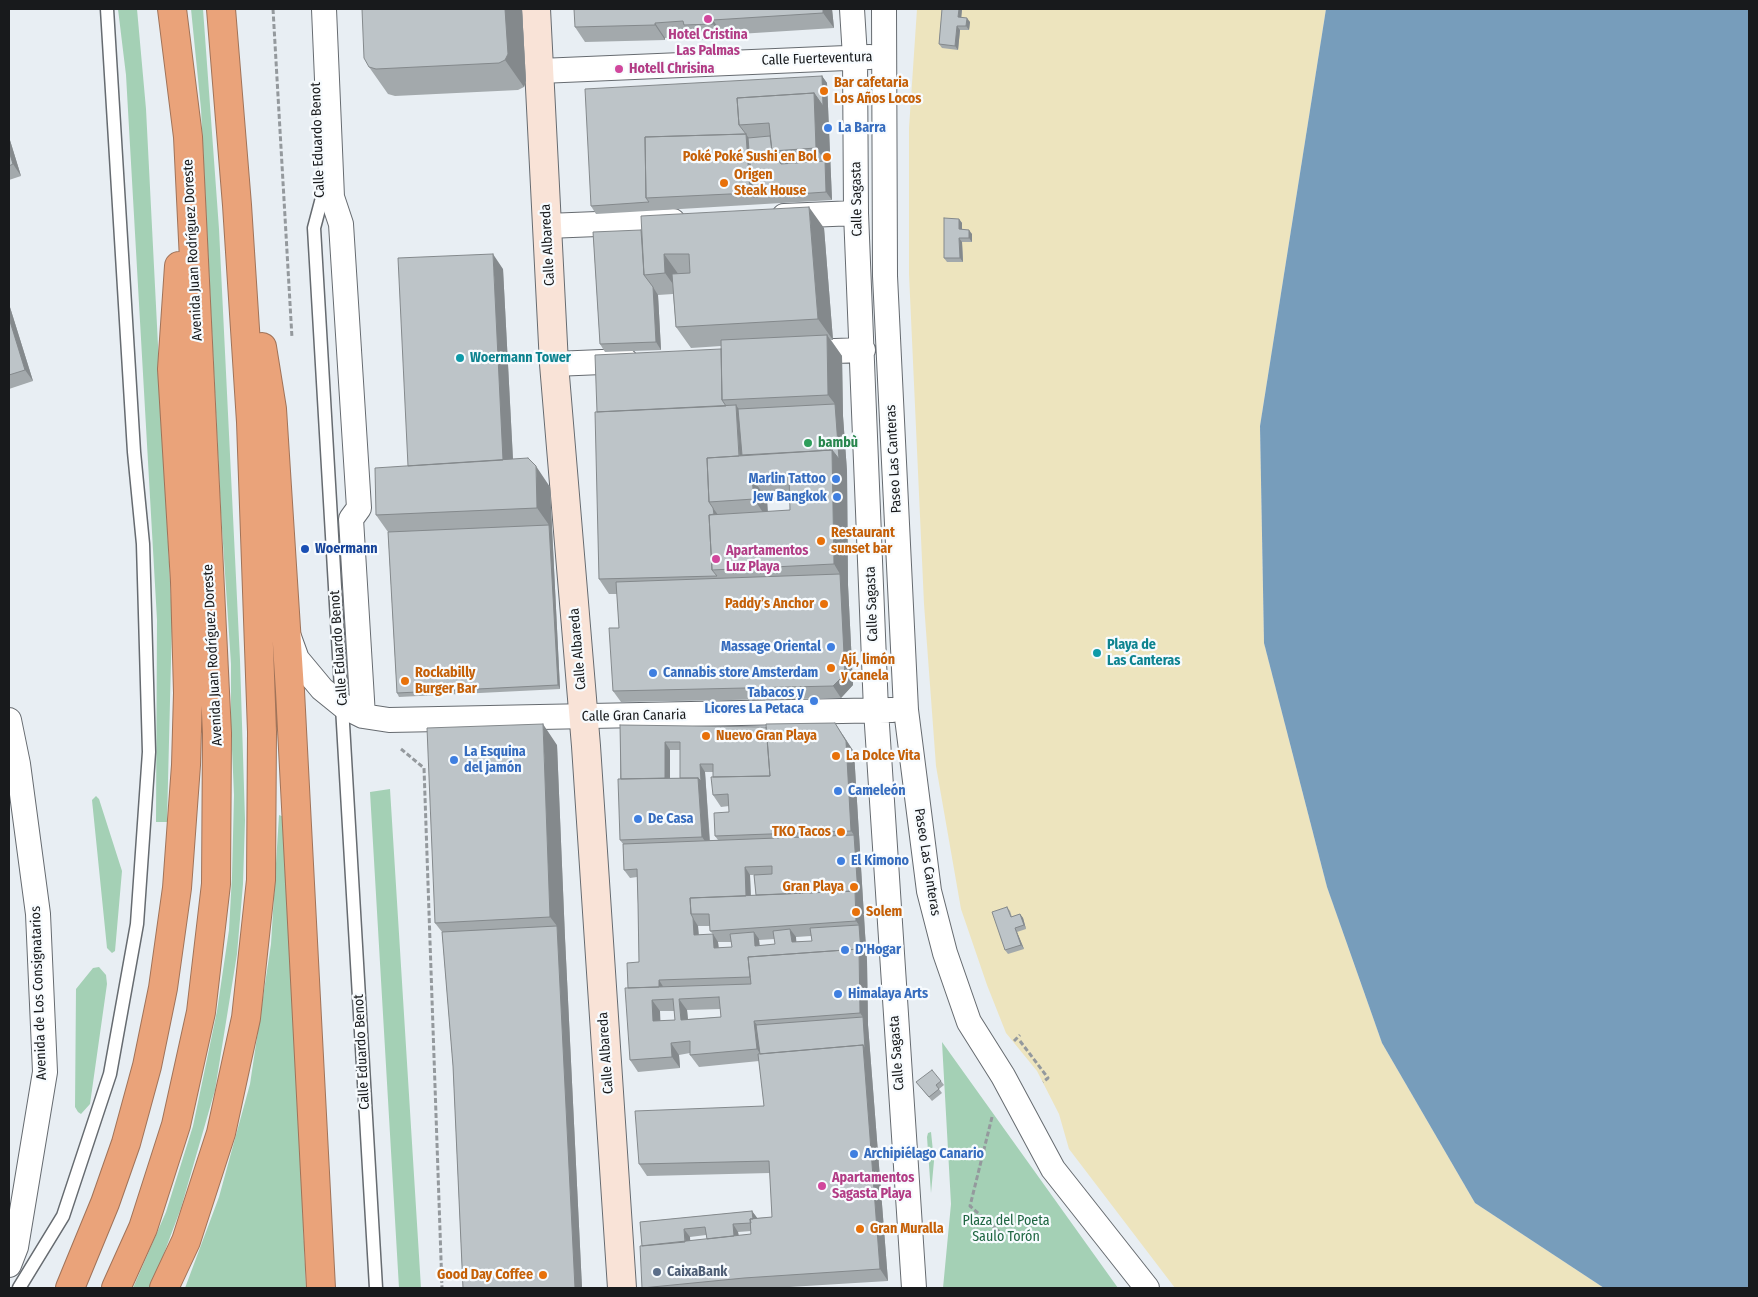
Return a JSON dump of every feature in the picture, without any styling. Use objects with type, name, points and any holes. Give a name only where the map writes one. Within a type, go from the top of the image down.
[{"type":"highway","name":"Avenida Juan Rodríguez Doreste","points":[[116,1288],[143,1228],[176,1125],[201,1012],[216,884],[217,733],[188,137],[172,9]]},
{"type":"highway","points":[[164,1288],[186,1240],[221,1132],[246,1018],[261,880],[262,732],[252,442],[237,206],[221,9]]},
{"type":"highway","points":[[70,1288],[105,1203],[126,1143],[147,1066],[163,988],[177,888],[186,765],[188,693],[186,582],[172,369],[188,137]]},
{"type":"highway","points":[[237,206],[272,409],[321,1288]]},
{"type":"street","name":"Calle Eduardo Benot","points":[[313,9],[323,194]]},
{"type":"street","name":"Calle Eduardo Benot","points":[[324,9],[332,197],[341,224],[359,508],[351,520],[353,711]]},
{"type":"street","name":"Calle Albareda","points":[[536,9],[554,364],[584,717],[622,1288]]},
{"type":"street","name":"Calle Sagasta","points":[[852,9],[855,57],[856,213],[876,710],[914,1288]]},
{"type":"street","name":"Paseo Las Canteras","points":[[884,9],[885,276],[906,710],[929,891],[945,952],[969,1022],[1003,1076],[1053,1169],[1147,1288]]},
{"type":"street","name":"Calle Fuerteventura","points":[[540,71],[884,57]]},
{"type":"street","points":[[759,217],[856,213]]},
{"type":"street","points":[[547,226],[691,220]]},
{"type":"street","points":[[785,354],[863,350]]},
{"type":"street","points":[[554,364],[649,360]]},
{"type":"street","points":[[284,623],[297,659],[322,689],[353,711]]},
{"type":"street","name":"Calle Gran Canaria","points":[[353,711],[389,720],[906,710]]},
{"type":"street","name":"Avenida de Los Consignatarios","points":[[9,720],[18,764],[38,914],[45,1072],[16,1247],[9,1265]]},
{"type":"lane","points":[[19,1288],[63,1216],[110,1074],[137,924],[148,752],[143,544],[134,452],[107,9]]},
{"type":"lane","name":"Calle Eduardo Benot","points":[[323,194],[314,228],[353,711],[376,1288]]},
{"type":"path","points":[[273,9],[292,345]]},
{"type":"path","points":[[389,720],[391,740],[424,768],[442,1288]]},
{"type":"path","points":[[1013,1042],[1020,1035]]},
{"type":"path","points":[[1020,1041],[1048,1078],[1043,1082]]},
{"type":"path","points":[[998,1241],[1003,1235],[970,1206],[1003,1076]]},
{"type":"green space","points":[[118,9],[137,9],[146,109],[172,621],[167,822],[156,822],[157,620],[126,75]]},
{"type":"green space","points":[[191,9],[203,9],[219,229],[240,660],[245,820],[243,884],[237,954],[215,1090],[181,1208],[160,1264],[149,1288],[133,1288],[166,1212],[193,1126],[217,1011],[229,930],[232,876],[234,795],[231,664],[221,513],[201,109]]},
{"type":"green space","points":[[390,789],[421,1288],[399,1288],[370,792]]},
{"type":"green space","points":[[96,796],[99,799],[122,871],[115,951],[112,953],[107,948],[92,800]]},
{"type":"green space","points":[[279,815],[284,817],[286,827],[306,1288],[185,1288],[219,1197],[250,1084],[271,944]]},
{"type":"green space","points":[[99,967],[106,975],[107,984],[90,1104],[81,1114],[75,1107],[76,989],[93,968]]},
{"type":"green space","name":"Plaza del Poeta Saulo Torón","points":[[942,1042],[1118,1288],[943,1288],[951,1204]]},
{"type":"green space","points":[[931,1132],[934,1161],[931,1193],[927,1137],[928,1133]]},
{"type":"sand","name":"Playa de Las Canteras","points":[[917,9],[1326,9],[1260,426],[1264,643],[1327,887],[1382,1043],[1475,1203],[1604,1288],[1175,1288],[1069,1149],[1059,1114],[1037,1071],[1006,1033],[961,909],[936,766],[924,604],[909,274],[909,128]]},
{"type":"water","points":[[1326,9],[1749,9],[1749,1288],[1604,1288],[1475,1203],[1382,1043],[1327,887],[1264,643],[1260,426]]},
{"type":"building","points":[[362,9],[505,9],[508,54],[505,60],[499,63],[376,69],[369,67],[364,58]]},
{"type":"building","points":[[574,9],[823,9],[823,13],[713,20],[713,24],[684,25],[683,21],[655,23],[655,25],[575,27]]},
{"type":"building","points":[[942,9],[959,9],[958,17],[967,18],[966,26],[957,26],[955,46],[939,44]]},
{"type":"building","points":[[822,76],[823,106],[814,93],[737,98],[739,125],[746,134],[645,137],[646,198],[649,202],[591,206],[585,89]]},
{"type":"building","points":[[814,93],[816,148],[772,151],[769,123],[739,125],[737,98]]},
{"type":"building","points":[[746,134],[750,193],[646,198],[645,137]]},
{"type":"building","points":[[770,136],[772,151],[781,164],[825,161],[826,192],[753,197],[748,138]]},
{"type":"building","points":[[9,151],[13,164],[9,166]]},
{"type":"building","points":[[809,207],[818,319],[676,327],[672,274],[690,273],[689,254],[664,254],[665,273],[644,275],[641,216]]},
{"type":"building","points":[[944,218],[959,219],[959,229],[969,230],[969,238],[959,238],[960,258],[944,258]]},
{"type":"building","points":[[641,230],[644,275],[653,287],[656,342],[600,344],[593,232]]},
{"type":"building","name":"Woermann Tower","points":[[493,254],[503,460],[408,466],[398,258]]},
{"type":"building","points":[[9,318],[25,370],[9,375]]},
{"type":"building","points":[[827,335],[828,395],[722,400],[721,340]]},
{"type":"building","points":[[721,349],[722,400],[726,406],[597,412],[595,355]]},
{"type":"building","points":[[835,404],[839,459],[832,450],[742,455],[738,409]]},
{"type":"building","points":[[736,405],[739,456],[707,458],[709,502],[714,514],[709,515],[712,570],[717,576],[599,579],[595,412]]},
{"type":"building","points":[[832,450],[834,564],[712,570],[709,515],[790,510],[789,476],[752,478],[754,499],[709,502],[707,458]]},
{"type":"building","points":[[528,458],[536,466],[537,508],[376,515],[375,468]]},
{"type":"building","points":[[549,525],[558,685],[397,693],[388,532]]},
{"type":"building","points":[[840,574],[845,674],[833,686],[613,691],[609,628],[619,628],[616,582]]},
{"type":"building","points":[[835,723],[846,741],[851,831],[715,836],[714,813],[729,812],[728,794],[713,795],[711,777],[770,776],[766,724]]},
{"type":"building","points":[[543,724],[550,917],[435,923],[427,728]]},
{"type":"building","points":[[620,725],[766,727],[770,776],[713,777],[713,764],[700,764],[701,781],[698,778],[680,778],[680,742],[665,742],[665,778],[621,779]]},
{"type":"building","points":[[698,778],[702,837],[620,840],[618,779]]},
{"type":"building","points":[[854,835],[858,894],[855,891],[756,895],[754,875],[772,874],[772,866],[745,867],[746,896],[690,898],[694,935],[713,934],[714,948],[732,947],[730,934],[754,932],[755,946],[775,944],[773,931],[790,929],[792,942],[812,941],[810,928],[859,925],[861,953],[859,949],[748,957],[750,977],[659,980],[659,987],[628,988],[627,963],[639,962],[637,869],[624,870],[623,844]]},
{"type":"building","points":[[855,891],[856,921],[710,931],[709,914],[691,914],[690,898]]},
{"type":"building","points":[[1007,907],[1011,917],[1020,914],[1024,925],[1015,928],[1021,945],[1005,950],[992,912]]},
{"type":"building","points":[[557,926],[575,1288],[463,1288],[453,1066],[442,932]]},
{"type":"building","points":[[859,949],[860,1013],[754,1021],[757,1049],[690,1055],[690,1041],[671,1043],[672,1057],[630,1060],[625,988],[751,984],[748,957]],"holes":[[[719,997],[721,1017],[681,1020],[679,999]],[[673,999],[675,1020],[653,1021],[652,1000]]]},
{"type":"building","points":[[863,1017],[865,1049],[863,1045],[760,1054],[756,1025]]},
{"type":"building","points":[[863,1045],[880,1269],[744,1278],[642,1288],[640,1246],[751,1234],[750,1219],[772,1217],[769,1161],[639,1164],[635,1111],[764,1106],[758,1054]]},
{"type":"building","points":[[932,1070],[941,1081],[936,1085],[939,1089],[929,1097],[916,1082]]},
{"type":"building","points":[[752,1211],[753,1219],[750,1219],[751,1223],[733,1224],[734,1236],[707,1239],[705,1227],[684,1229],[685,1242],[642,1246],[640,1222]]},
{"type":"place","name":"Hotel Cristina Las Palmas","points":[[708,19]]},
{"type":"place","name":"Hotell Chrisina","points":[[619,69]]},
{"type":"place","name":"Bar cafetaria Los Años Locos","points":[[824,91]]},
{"type":"place","name":"La Barra","points":[[828,128]]},
{"type":"place","name":"Poké Poké Sushi en Bol","points":[[827,157]]},
{"type":"place","name":"Origen Steak House","points":[[724,183]]},
{"type":"place","name":"Woermann Tower","points":[[460,358]]},
{"type":"place","name":"bambù","points":[[808,443]]},
{"type":"place","name":"Marlin Tattoo","points":[[836,479]]},
{"type":"place","name":"Jew Bangkok","points":[[837,497]]},
{"type":"place","name":"Restaurant sunset bar","points":[[821,541]]},
{"type":"place","name":"Woermann","points":[[305,549]]},
{"type":"place","name":"Apartamentos Luz Playa","points":[[716,559]]},
{"type":"place","name":"Paddy’s Anchor","points":[[824,604]]},
{"type":"place","name":"Massage Oriental","points":[[831,647]]},
{"type":"place","name":"Playa de Las Canteras","points":[[1097,653]]},
{"type":"place","name":"Ají, limón y canela","points":[[831,668]]},
{"type":"place","name":"Cannabis store Amsterdam","points":[[653,673]]},
{"type":"place","name":"Rockabilly Burger Bar","points":[[405,681]]},
{"type":"place","name":"Tabacos y Licores La Petaca","points":[[814,701]]},
{"type":"place","name":"Nuevo Gran Playa","points":[[706,736]]},
{"type":"place","name":"La Dolce Vita","points":[[836,756]]},
{"type":"place","name":"La Esquina del jamón","points":[[454,760]]},
{"type":"place","name":"Cameleón","points":[[838,791]]},
{"type":"place","name":"De Casa","points":[[638,819]]},
{"type":"place","name":"TKO Tacos","points":[[841,832]]},
{"type":"place","name":"El Kimono","points":[[841,861]]},
{"type":"place","name":"Gran Playa","points":[[854,887]]},
{"type":"place","name":"Solem","points":[[856,912]]},
{"type":"place","name":"D'Hogar","points":[[845,950]]},
{"type":"place","name":"Himalaya Arts","points":[[838,994]]},
{"type":"place","name":"Archipiélago Canario","points":[[854,1154]]},
{"type":"place","name":"Apartamentos Sagasta Playa","points":[[822,1186]]},
{"type":"place","name":"Gran Muralla","points":[[860,1229]]},
{"type":"place","name":"CaixaBank","points":[[657,1272]]},
{"type":"place","name":"Good Day Coffee","points":[[543,1275]]}]
